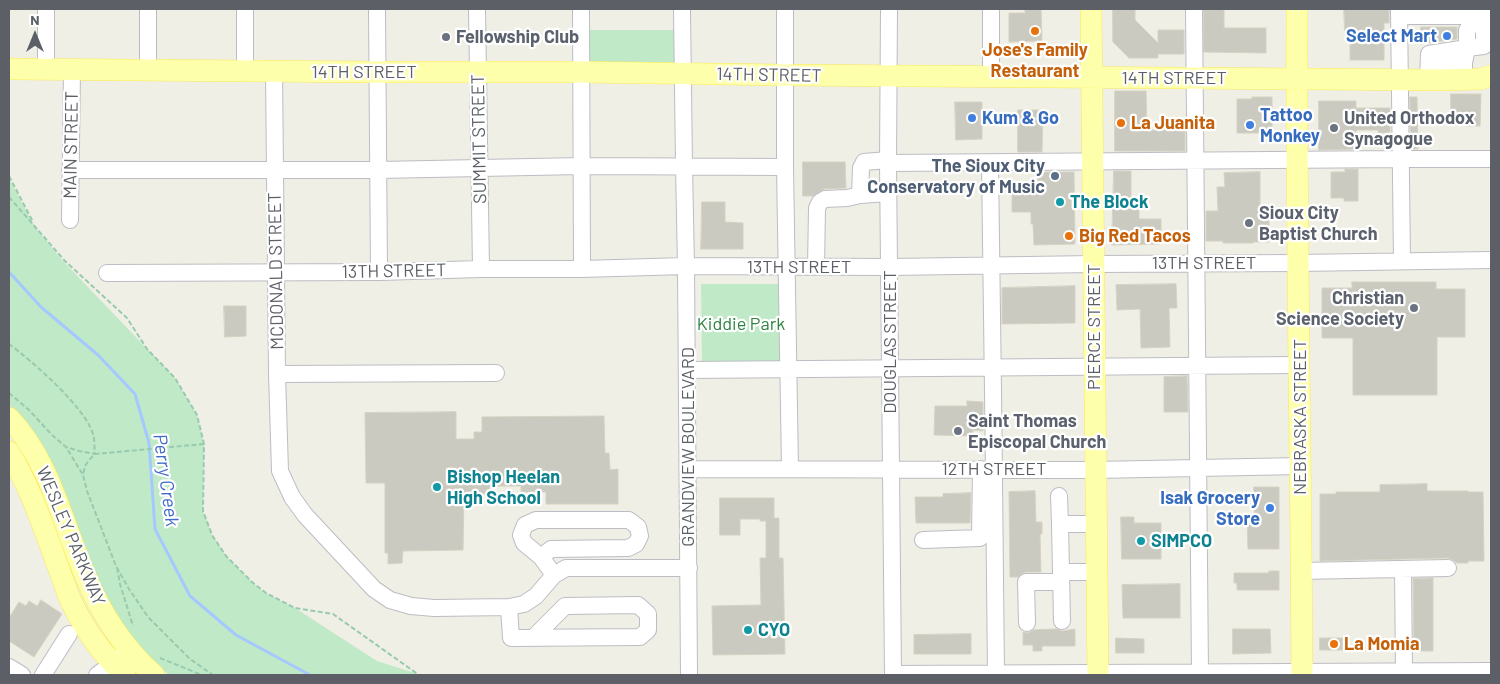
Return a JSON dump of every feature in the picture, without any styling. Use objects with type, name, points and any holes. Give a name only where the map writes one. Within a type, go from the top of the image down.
[{"type":"main road","name":"PIERCE STREET","points":[[1091,9],[1098,674]]},
{"type":"main road","name":"NEBRASKA STREET","points":[[1297,9],[1296,160],[1299,263],[1302,673]]},
{"type":"main road","name":"14TH STREET","points":[[9,69],[1399,79],[1465,64],[1480,79],[1491,76]]},
{"type":"main road","name":"WESLEY PARKWAY","points":[[9,418],[30,446],[43,470],[85,576],[106,617],[144,667],[157,666]]},
{"type":"main road","name":"WESLEY PARKWAY","points":[[9,452],[21,471],[71,600],[112,671]]},
{"type":"street","name":"MAIN STREET","points":[[46,9],[46,69]]},
{"type":"street","points":[[148,9],[148,70]]},
{"type":"street","points":[[245,9],[245,71]]},
{"type":"street","points":[[377,9],[379,272]]},
{"type":"street","name":"SUMMIT STREET","points":[[477,9],[481,269]]},
{"type":"street","points":[[581,9],[582,269]]},
{"type":"street","name":"GRANDVIEW BOULEVARD","points":[[682,9],[690,675]]},
{"type":"street","points":[[785,9],[790,469]]},
{"type":"street","name":"DOUGLAS STREET","points":[[889,9],[888,161],[893,675]]},
{"type":"street","points":[[990,9],[991,76]]},
{"type":"street","points":[[1194,9],[1200,672]]},
{"type":"street","points":[[1402,261],[1399,13],[1474,19],[1491,16]]},
{"type":"street","points":[[1465,64],[1488,46],[1484,28],[1474,19]]},
{"type":"street","points":[[1465,64],[1467,30],[1474,19]]},
{"type":"street","points":[[1429,72],[1429,54],[1465,64]]},
{"type":"street","name":"MAIN STREET","points":[[70,220],[72,70]]},
{"type":"street","name":"MCDONALD STREET","points":[[274,72],[277,374],[280,471],[292,497],[305,515],[374,588],[390,600],[411,606],[434,608],[509,607]]},
{"type":"street","points":[[860,195],[861,168],[864,162],[990,163],[1491,159]]},
{"type":"street","points":[[923,540],[980,538],[994,368],[990,163]]},
{"type":"street","points":[[70,170],[378,170],[582,166],[786,167]]},
{"type":"street","points":[[816,267],[816,208],[820,202],[860,195],[889,193]]},
{"type":"street","name":"13TH STREET","points":[[107,273],[276,273],[686,266],[992,266],[1491,260]]},
{"type":"street","points":[[687,370],[1299,365]]},
{"type":"street","points":[[277,374],[496,373]]},
{"type":"street","name":"12TH STREET","points":[[688,470],[890,468],[1095,470],[1300,466]]},
{"type":"street","points":[[987,469],[996,674]]},
{"type":"street","points":[[1060,496],[1062,621]]},
{"type":"street","points":[[541,557],[551,549],[628,548],[636,544],[640,536],[638,527],[629,520],[536,520],[525,525],[521,534],[524,544],[541,557],[554,575]]},
{"type":"street","points":[[1060,524],[1096,524]]},
{"type":"street","points":[[533,638],[565,606],[638,605],[648,614],[648,630],[640,638],[533,638],[511,638],[509,607],[524,604],[536,596],[554,575],[566,568],[689,568]]},
{"type":"street","points":[[1301,571],[1448,568]]},
{"type":"street","points":[[1403,569],[1404,671]]},
{"type":"street","points":[[1027,623],[1026,582],[1097,572]]},
{"type":"street","points":[[43,675],[69,634]]},
{"type":"street","points":[[112,671],[130,650]]},
{"type":"street","points":[[9,667],[22,675]]},
{"type":"street","points":[[893,675],[1491,671]]},
{"type":"path","points":[[9,176],[35,226]]},
{"type":"path","points":[[9,197],[65,261],[127,318],[147,349],[175,378],[197,415],[204,444],[203,511],[212,535],[226,556],[266,593],[295,608],[333,614],[418,675]]},
{"type":"path","points":[[9,344],[27,358],[72,401],[83,415],[93,434],[95,454],[85,466],[83,475]]},
{"type":"path","points":[[9,393],[66,446],[83,475],[90,500],[116,566],[134,628]]},
{"type":"path","points":[[66,446],[95,454],[204,444]]},
{"type":"path","points":[[116,566],[148,617],[190,659],[214,675]]},
{"type":"path","points":[[157,666],[172,664],[202,675]]},
{"type":"green space","points":[[585,30],[674,30],[674,67],[585,67]]},
{"type":"green space","points":[[9,178],[35,227],[64,262],[175,378],[197,415],[204,444],[203,511],[212,535],[226,556],[265,593],[295,608],[377,661],[421,675],[169,675],[153,661],[117,619],[94,574],[25,422],[9,405]]},
{"type":"green space","name":"Kiddie Park","points":[[701,284],[781,284],[781,363],[702,364]]},
{"type":"building","points":[[1025,9],[1041,9],[1042,41],[1009,42],[1009,13],[1025,13]]},
{"type":"building","points":[[1113,9],[1135,9],[1135,20],[1158,43],[1158,30],[1184,30],[1184,54],[1158,54],[1158,58],[1129,58],[1113,42]]},
{"type":"building","points":[[1204,9],[1224,9],[1224,28],[1266,28],[1266,53],[1204,52]]},
{"type":"building","points":[[1344,9],[1389,9],[1389,23],[1384,23],[1384,60],[1350,60],[1350,31],[1345,31]]},
{"type":"building","points":[[1421,27],[1457,27],[1457,39],[1421,44]]},
{"type":"building","points":[[1115,91],[1146,91],[1147,130],[1185,130],[1185,151],[1115,151]]},
{"type":"building","points":[[1451,94],[1481,94],[1480,126],[1465,126],[1451,112]]},
{"type":"building","points":[[1252,97],[1272,97],[1272,133],[1237,133],[1237,99],[1252,99]]},
{"type":"building","points":[[1410,97],[1417,97],[1418,149],[1411,149]]},
{"type":"building","points":[[1319,101],[1356,101],[1356,108],[1390,108],[1390,133],[1378,133],[1378,130],[1356,130],[1356,149],[1319,150]]},
{"type":"building","points":[[955,102],[982,102],[982,139],[956,140]]},
{"type":"building","points":[[1018,110],[1043,110],[1042,152],[1018,152]]},
{"type":"building","points":[[803,162],[845,162],[846,188],[824,189],[813,196],[803,196]]},
{"type":"building","points":[[1345,169],[1358,169],[1358,201],[1344,201],[1344,198],[1331,198],[1331,172],[1345,172]]},
{"type":"building","points":[[1114,171],[1131,171],[1131,204],[1139,204],[1139,219],[1161,219],[1161,244],[1112,245]]},
{"type":"building","points":[[1038,172],[1074,172],[1075,244],[1034,245],[1031,212],[1012,212],[1012,192],[1038,192]]},
{"type":"building","points":[[1260,172],[1260,211],[1269,211],[1269,242],[1223,243],[1223,241],[1206,241],[1206,211],[1218,211],[1217,187],[1225,187],[1224,173]]},
{"type":"building","points":[[702,202],[725,202],[725,222],[743,223],[743,249],[701,249]]},
{"type":"building","points":[[1352,282],[1436,282],[1436,289],[1465,289],[1465,337],[1437,337],[1437,395],[1353,395],[1353,338],[1322,338],[1322,288],[1352,288]]},
{"type":"building","points":[[1176,284],[1177,308],[1169,308],[1170,347],[1141,348],[1140,309],[1117,310],[1116,285]]},
{"type":"building","points":[[1075,286],[1075,323],[1002,324],[1002,288]]},
{"type":"building","points":[[224,306],[246,306],[246,336],[225,337]]},
{"type":"building","points":[[1187,376],[1188,412],[1164,412],[1164,377]]},
{"type":"building","points":[[967,401],[983,402],[983,431],[973,430],[973,436],[934,435],[935,406],[967,406]]},
{"type":"building","name":"Bishop Heelan High School","points":[[456,412],[456,439],[474,439],[474,432],[482,432],[482,417],[604,416],[605,453],[609,453],[610,470],[618,469],[618,504],[546,504],[546,492],[521,492],[521,486],[490,486],[489,494],[464,494],[463,550],[403,551],[402,563],[388,564],[388,553],[385,553],[385,483],[366,483],[365,413]]},
{"type":"building","points":[[1427,484],[1427,491],[1483,492],[1484,561],[1457,563],[1448,558],[1320,561],[1320,494],[1380,492],[1380,485]]},
{"type":"building","points":[[1254,487],[1279,487],[1279,549],[1248,549],[1247,515],[1254,515]]},
{"type":"building","points":[[1035,491],[1036,522],[1042,522],[1042,534],[1040,534],[1041,572],[1026,572],[1018,577],[1010,577],[1009,492]]},
{"type":"building","points":[[971,493],[970,523],[916,523],[915,497],[943,497],[943,494]]},
{"type":"building","name":"CYO","points":[[720,498],[774,498],[774,518],[779,518],[779,558],[783,558],[785,654],[713,655],[712,606],[761,605],[760,558],[766,558],[766,521],[760,521],[760,519],[740,519],[740,535],[720,535]]},
{"type":"building","name":"SIMPCO","points":[[1121,517],[1134,517],[1134,523],[1161,523],[1161,559],[1122,559]]},
{"type":"building","points":[[1269,571],[1279,571],[1279,590],[1237,590],[1237,583],[1234,583],[1234,573],[1269,573]]},
{"type":"building","points":[[1433,578],[1433,651],[1414,651],[1413,579]]},
{"type":"building","points":[[1180,584],[1180,618],[1123,618],[1122,585]]},
{"type":"building","points":[[41,600],[62,614],[34,657],[9,641],[9,618],[19,602],[26,606],[29,601],[37,606]]},
{"type":"building","points":[[1057,629],[1062,631],[1075,629],[1075,646],[1042,646],[1042,651],[1033,651],[1033,645],[1023,645],[1023,632]]},
{"type":"building","points":[[1233,629],[1270,629],[1271,653],[1233,654]]},
{"type":"building","points":[[971,634],[971,654],[914,654],[914,635]]},
{"type":"building","points":[[1116,638],[1144,639],[1144,653],[1116,653]]},
{"type":"building","name":"La Momia","points":[[1320,638],[1348,638],[1348,650],[1320,650]]},
{"type":"waterway","name":"Perry Creek","points":[[9,272],[41,307],[98,355],[135,394],[149,443],[155,529],[190,596],[236,635],[310,675]]},
{"type":"place","name":"Jose's Family Restaurant","points":[[1035,31]]},
{"type":"place","name":"Select Mart","points":[[1447,36]]},
{"type":"place","name":"Fellowship Club","points":[[446,37]]},
{"type":"place","name":"Kum & Go","points":[[972,118]]},
{"type":"place","name":"La Juanita","points":[[1121,123]]},
{"type":"place","name":"Tattoo Monkey","points":[[1250,125]]},
{"type":"place","name":"United Orthodox Synagogue","points":[[1334,128]]},
{"type":"place","name":"The Sioux City Conservatory of Music","points":[[1055,176]]},
{"type":"place","name":"The Block","points":[[1060,202]]},
{"type":"place","name":"Sioux City Baptist Church","points":[[1249,223]]},
{"type":"place","name":"Big Red Tacos","points":[[1069,236]]},
{"type":"place","name":"Christian Science Society","points":[[1414,308]]},
{"type":"place","name":"Saint Thomas Episcopal Church","points":[[958,431]]},
{"type":"place","name":"Bishop Heelan High School","points":[[437,487]]},
{"type":"place","name":"Isak Grocery Store","points":[[1270,508]]},
{"type":"place","name":"SIMPCO","points":[[1141,541]]},
{"type":"place","name":"CYO","points":[[748,630]]},
{"type":"place","name":"La Momia","points":[[1334,644]]}]
